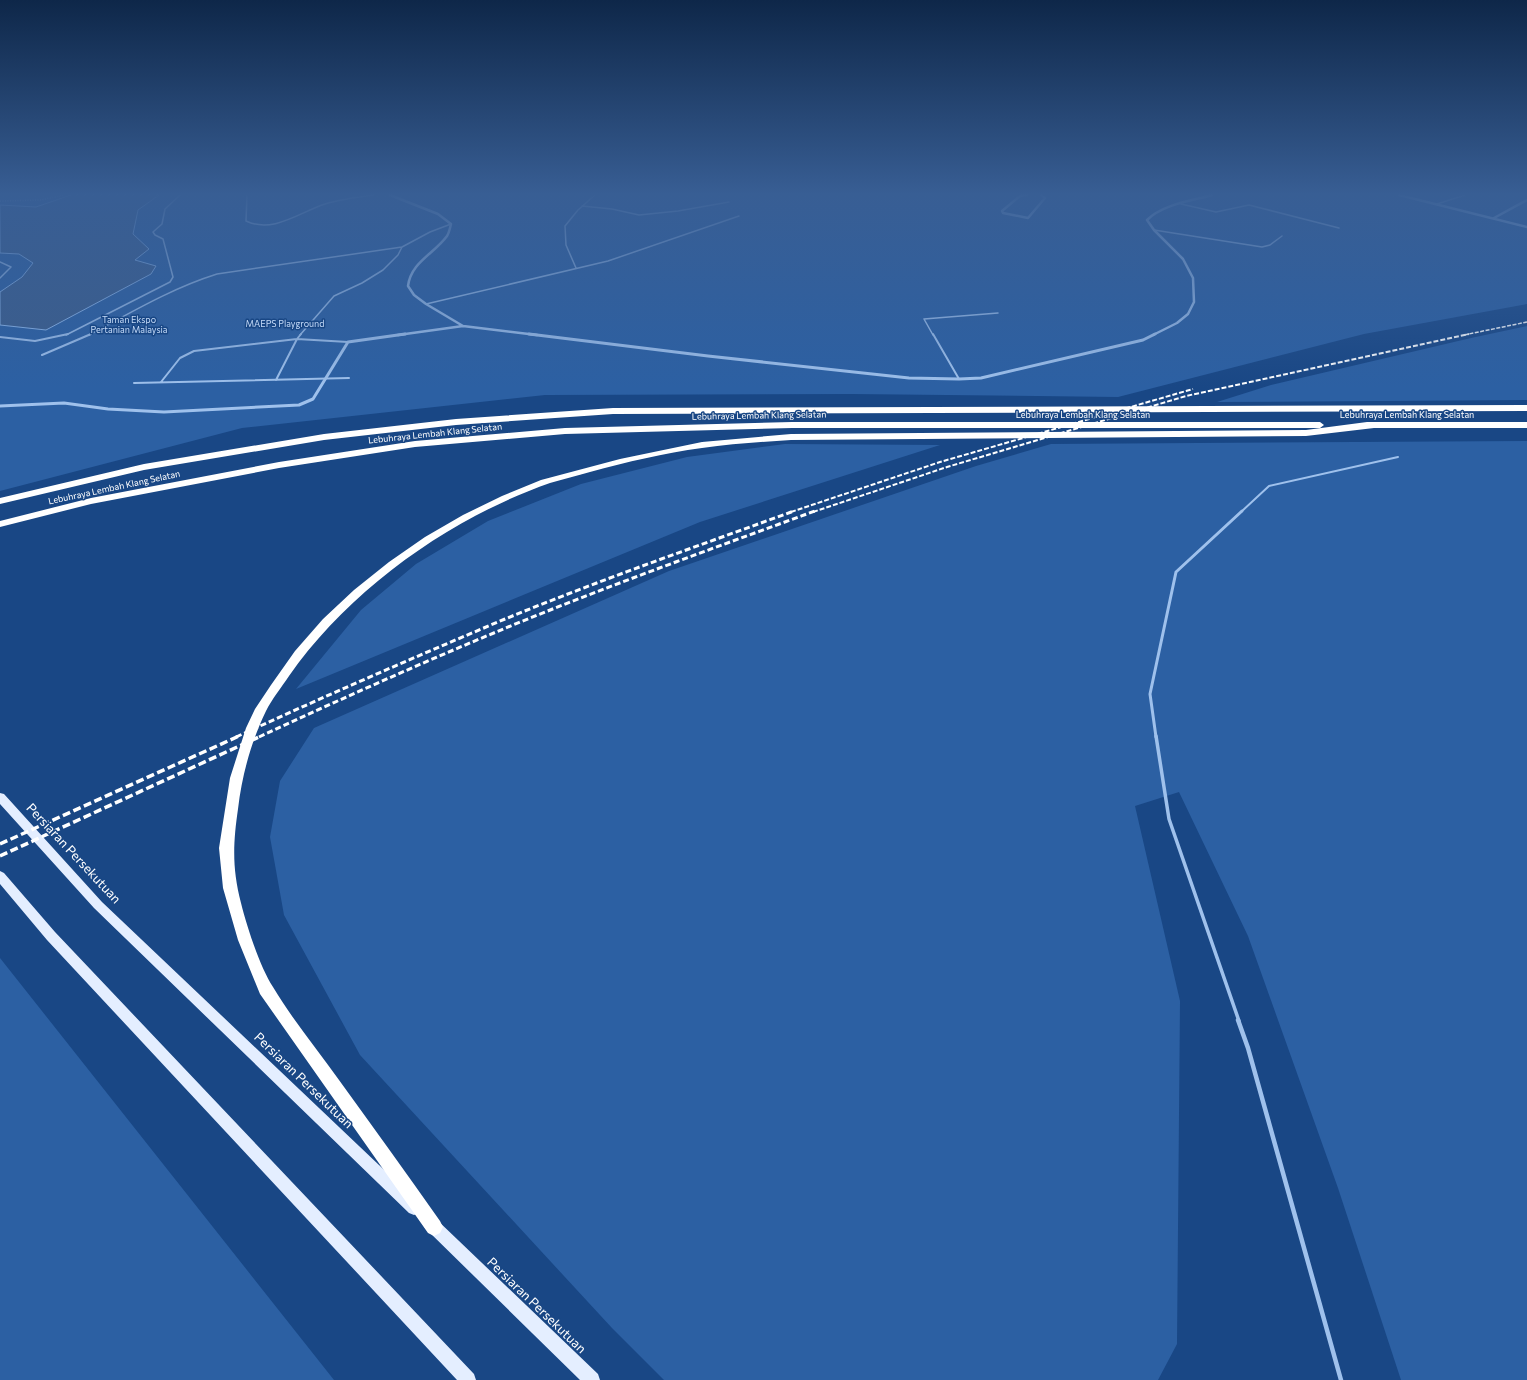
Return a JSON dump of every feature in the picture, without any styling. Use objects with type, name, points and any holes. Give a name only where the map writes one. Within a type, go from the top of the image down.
[{"type":"highway","name":"Lebuhraya Lembah Klang Selatan","points":[[0,501],[144,467],[324,437],[456,422],[613,411],[1527,408]]},
{"type":"highway","points":[[434,1227],[265,989],[252,960],[234,905],[228,873],[226,852],[234,786],[258,715],[282,677],[307,644],[359,592],[401,558],[446,530],[492,505],[544,482],[635,457],[718,443],[791,437],[1306,433],[1374,424]]},
{"type":"highway","name":"Lebuhraya Lembah Klang Selatan","points":[[0,524],[91,501],[279,465],[415,444],[564,431],[792,425],[1527,425]]},
{"type":"main road","name":"Persiaran Persekutuan","points":[[0,796],[98,905],[592,1380]]},
{"type":"main road","points":[[0,876],[51,936],[468,1380]]},
{"type":"street","points":[[423,259],[415,267],[410,277],[408,286],[414,295],[426,304],[463,326]]},
{"type":"street","points":[[0,406],[64,404],[108,409],[164,412],[299,404],[313,399],[348,342],[463,326],[909,378],[981,378],[1143,340],[1177,323],[1188,314],[1194,302],[1193,278],[1183,259]]},
{"type":"lane","points":[[0,337],[35,341],[64,336],[170,282],[173,277],[169,259]]},
{"type":"lane","points":[[42,355],[85,337],[154,300],[197,280],[240,270],[315,259]]},
{"type":"lane","points":[[276,380],[297,339],[330,300],[334,296],[367,280],[393,259]]},
{"type":"lane","points":[[572,259],[576,268]]},
{"type":"lane","points":[[426,304],[609,259]]},
{"type":"lane","points":[[0,262],[11,267],[0,278]]},
{"type":"lane","points":[[959,379],[924,320],[998,313]]},
{"type":"lane","points":[[161,382],[180,358],[194,351],[297,339],[348,342]]},
{"type":"lane","points":[[134,383],[349,378]]},
{"type":"lane","points":[[1341,1380],[1248,1048],[1169,819],[1150,694],[1176,572],[1270,486],[1398,457]]},
{"type":"green space","name":"Taman Ekspo Pertanian Malaysia","points":[[0,259],[1527,259],[1527,304],[1364,334],[1118,397],[852,394],[545,395],[242,428],[0,491]]},
{"type":"green space","points":[[1527,326],[1527,400],[1217,402],[1271,385]]},
{"type":"green space","points":[[1527,441],[1527,1380],[1401,1380],[1338,1188],[1248,936],[1179,792],[1135,806],[1180,1001],[1177,1344],[1158,1380],[664,1380],[612,1328],[360,1055],[284,915],[270,837],[280,781],[314,728],[669,571],[976,466],[1051,444]]},
{"type":"green space","points":[[785,444],[940,445],[700,522],[296,689],[361,610],[416,564],[488,521],[581,484],[687,457]]},
{"type":"green space","points":[[0,958],[334,1380],[0,1380]]},
{"type":"shaded area","points":[[27,259],[136,259],[156,266],[151,274],[46,330],[0,325],[0,292],[22,277],[33,263]]},
{"type":"railway","points":[[1464,335],[1527,322]]},
{"type":"railway","points":[[813,512],[947,467],[1186,396],[1469,334]]},
{"type":"railway","points":[[791,512],[940,462],[1193,389]]},
{"type":"railway","points":[[236,737],[505,619],[613,577],[794,511]]},
{"type":"railway","points":[[259,737],[513,625],[626,581],[815,511]]},
{"type":"railway","points":[[0,844],[239,736]]},
{"type":"railway","points":[[0,856],[261,736]]},
{"type":"park label","name":"MAEPS Playground","points":[[285,323]]}]
